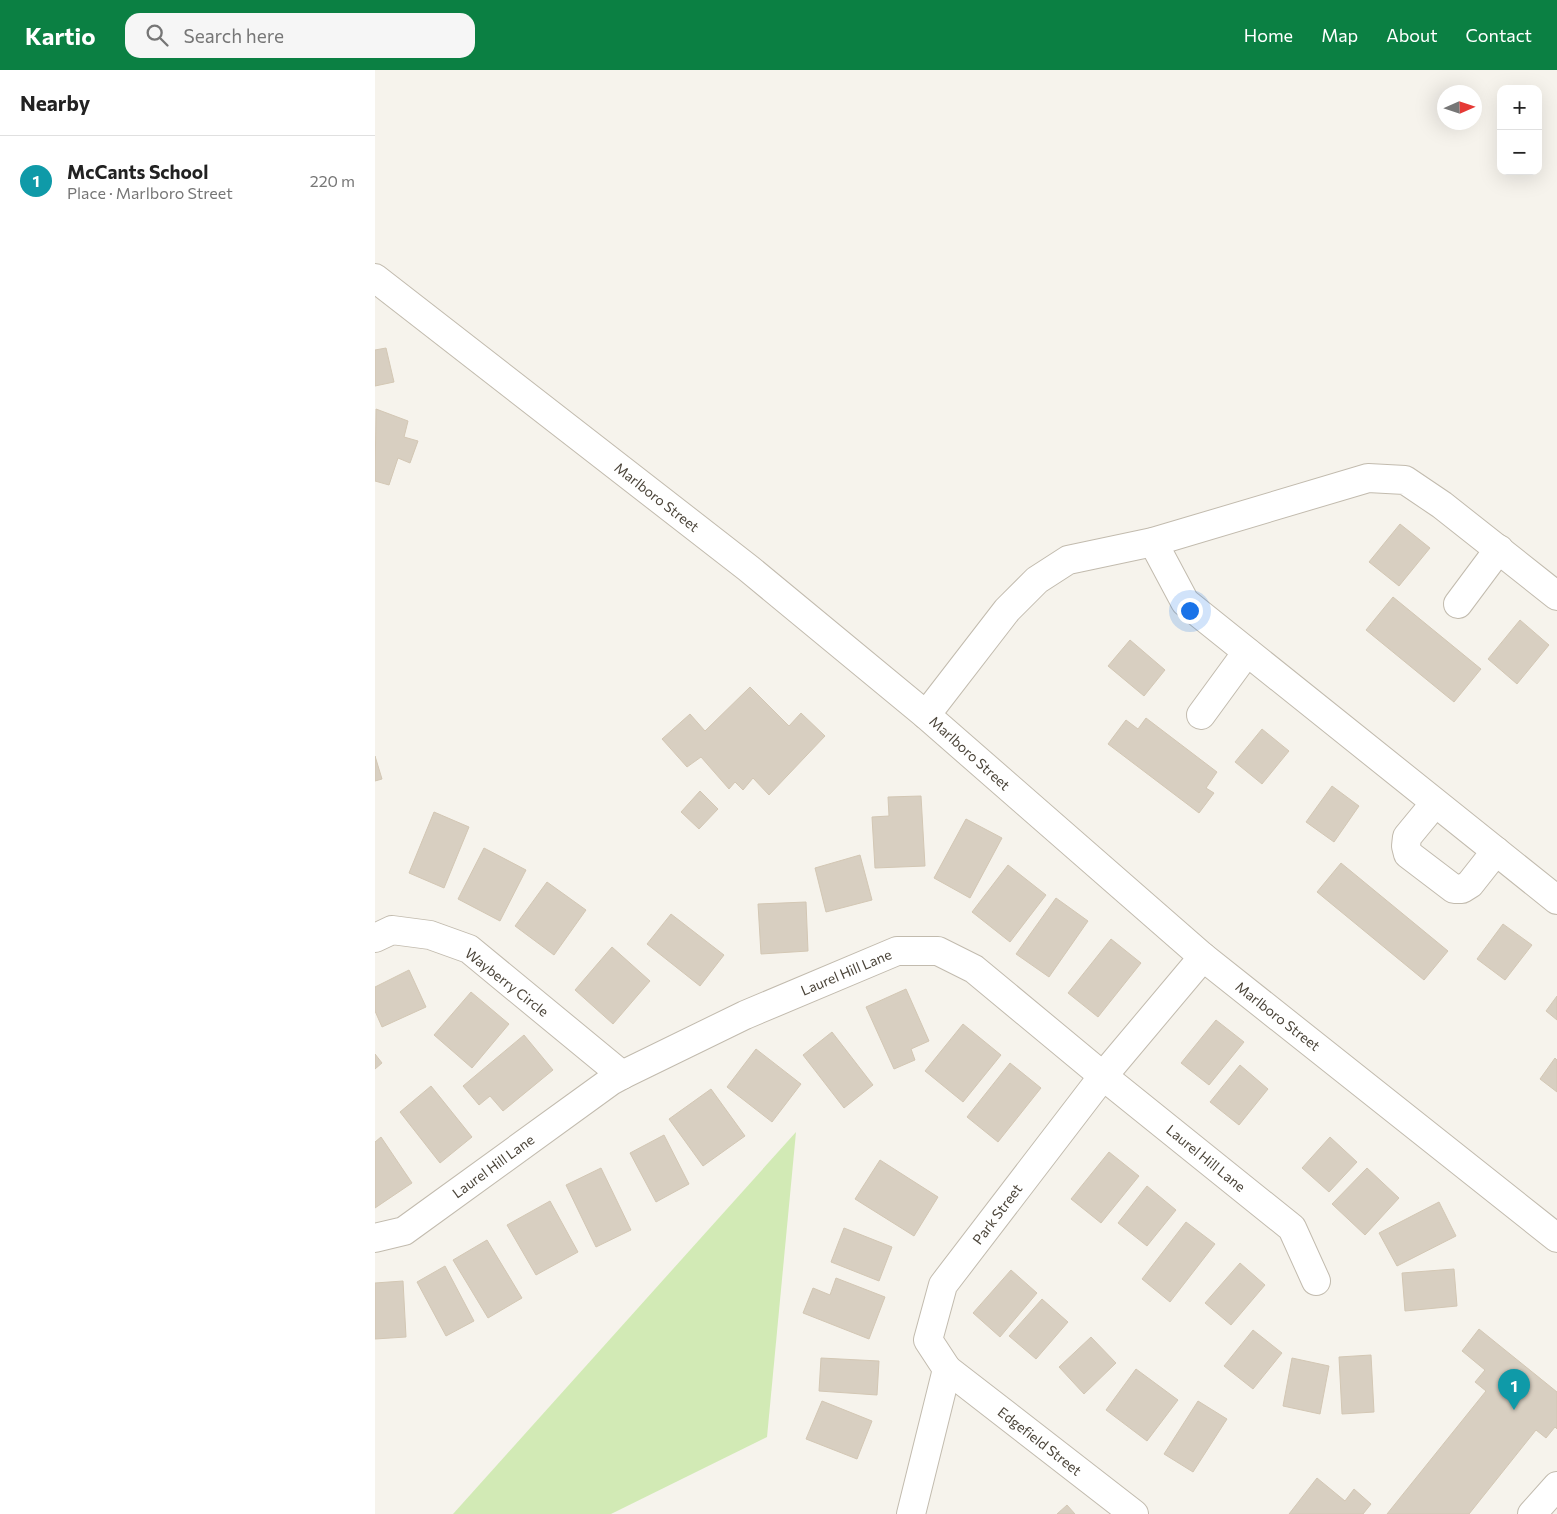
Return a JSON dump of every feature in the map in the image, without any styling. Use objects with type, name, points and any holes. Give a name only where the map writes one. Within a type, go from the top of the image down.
[{"type":"street","name":"Marlboro Street","points":[[375,278],[748,568],[926,715],[1203,957],[1557,1238]]},
{"type":"street","points":[[926,715],[1007,610],[1037,580],[1068,560],[1153,542],[1368,478],[1405,480],[1442,505],[1557,596]]},
{"type":"street","points":[[1153,542],[1185,602],[1557,900]]},
{"type":"street","points":[[1458,604],[1499,549]]},
{"type":"street","points":[[1201,715],[1247,652]]},
{"type":"street","points":[[1435,803],[1407,837],[1406,846],[1408,854],[1454,889],[1463,889],[1470,884],[1495,851]]},
{"type":"street","name":"Wayberry Circle","points":[[375,938],[392,930],[430,935],[469,949],[622,1075]]},
{"type":"street","name":"Laurel Hill Lane","points":[[375,1238],[403,1231],[622,1075],[745,1015],[897,951],[938,951],[974,969],[1292,1228],[1316,1281]]},
{"type":"street","name":"Park Street","points":[[947,1369],[928,1340],[943,1285],[1103,1076],[1203,957]]},
{"type":"street","points":[[911,1514],[947,1369]]},
{"type":"street","name":"Edgefield Street","points":[[947,1369],[1134,1514]]},
{"type":"street","points":[[1532,1514],[1557,1486]]},
{"type":"green space","points":[[796,1132],[767,1437],[611,1514],[453,1514]]},
{"type":"building","points":[[386,348],[394,382],[375,386],[375,350]]},
{"type":"building","points":[[376,409],[408,421],[404,437],[418,441],[410,463],[398,458],[389,485],[375,481]]},
{"type":"building","points":[[1400,524],[1430,548],[1399,586],[1369,562]]},
{"type":"building","points":[[1393,597],[1481,669],[1454,702],[1366,630]]},
{"type":"building","points":[[1520,620],[1549,645],[1517,684],[1488,659]]},
{"type":"building","points":[[1130,640],[1165,670],[1144,696],[1108,666]]},
{"type":"building","points":[[750,687],[789,726],[801,713],[825,736],[769,795],[753,778],[743,790],[735,782],[729,789],[701,757],[687,767],[662,739],[690,714],[705,731]]},
{"type":"building","points":[[1146,718],[1217,772],[1206,788],[1214,793],[1199,813],[1108,744],[1126,720],[1138,729]]},
{"type":"building","points":[[1262,729],[1289,751],[1262,784],[1235,762]]},
{"type":"building","points":[[375,756],[382,779],[375,781]]},
{"type":"building","points":[[1332,786],[1359,806],[1334,842],[1306,822]]},
{"type":"building","points":[[700,791],[718,809],[699,829],[681,812]]},
{"type":"building","points":[[921,796],[925,866],[875,868],[872,817],[889,816],[888,797]]},
{"type":"building","points":[[434,812],[469,827],[444,888],[409,873]]},
{"type":"building","points":[[966,819],[1002,838],[970,898],[934,878]]},
{"type":"building","points":[[484,848],[526,870],[500,921],[458,899]]},
{"type":"building","points":[[860,855],[872,900],[826,912],[815,868]]},
{"type":"building","points":[[1341,863],[1448,951],[1424,980],[1317,892]]},
{"type":"building","points":[[1008,865],[1046,895],[1010,942],[972,912]]},
{"type":"building","points":[[547,882],[586,910],[554,955],[515,926]]},
{"type":"building","points":[[1056,898],[1088,921],[1049,977],[1016,954]]},
{"type":"building","points":[[806,902],[808,951],[761,954],[758,904]]},
{"type":"building","points":[[671,914],[724,955],[700,986],[647,944]]},
{"type":"building","points":[[1503,924],[1532,945],[1505,980],[1477,959]]},
{"type":"building","points":[[1111,939],[1141,963],[1098,1017],[1068,993]]},
{"type":"building","points":[[612,947],[650,981],[613,1024],[575,990]]},
{"type":"building","points":[[409,970],[426,1007],[382,1027],[375,1011],[375,987]]},
{"type":"building","points":[[906,989],[929,1041],[911,1049],[915,1060],[894,1069],[866,1007]]},
{"type":"building","points":[[471,992],[509,1024],[472,1068],[434,1035]]},
{"type":"building","points":[[1557,996],[1557,1020],[1546,1011]]},
{"type":"building","points":[[1216,1020],[1244,1042],[1209,1085],[1181,1063]]},
{"type":"building","points":[[963,1024],[1001,1055],[963,1102],[925,1071]]},
{"type":"building","points":[[832,1032],[873,1085],[844,1108],[803,1055]]},
{"type":"building","points":[[524,1035],[553,1070],[503,1111],[490,1096],[479,1105],[463,1086]]},
{"type":"building","points":[[756,1049],[801,1084],[772,1122],[727,1087]]},
{"type":"building","points":[[375,1054],[382,1063],[375,1069]]},
{"type":"building","points":[[1555,1058],[1557,1060],[1557,1092],[1540,1079]]},
{"type":"building","points":[[1010,1063],[1041,1088],[998,1142],[967,1117]]},
{"type":"building","points":[[1240,1065],[1268,1089],[1239,1125],[1210,1102]]},
{"type":"building","points":[[431,1086],[472,1137],[440,1163],[400,1112]]},
{"type":"building","points":[[711,1089],[745,1136],[703,1166],[669,1119]]},
{"type":"building","points":[[664,1135],[689,1184],[656,1202],[630,1153]]},
{"type":"building","points":[[381,1137],[412,1183],[375,1208],[375,1142]]},
{"type":"building","points":[[1330,1137],[1357,1162],[1329,1192],[1302,1168]]},
{"type":"building","points":[[1109,1152],[1139,1176],[1101,1223],[1071,1199]]},
{"type":"building","points":[[880,1160],[938,1197],[914,1236],[855,1199]]},
{"type":"building","points":[[601,1168],[631,1230],[596,1247],[566,1185]]},
{"type":"building","points":[[1367,1168],[1399,1198],[1365,1235],[1332,1204]]},
{"type":"building","points":[[1147,1186],[1176,1210],[1147,1246],[1118,1223]]},
{"type":"building","points":[[550,1201],[578,1252],[536,1275],[507,1225]]},
{"type":"building","points":[[1439,1202],[1456,1236],[1397,1266],[1379,1233]]},
{"type":"building","points":[[1186,1222],[1215,1244],[1170,1302],[1142,1279]]},
{"type":"building","points":[[844,1228],[892,1247],[879,1281],[831,1262]]},
{"type":"building","points":[[487,1240],[522,1298],[488,1318],[453,1260]]},
{"type":"building","points":[[1240,1263],[1265,1285],[1231,1325],[1205,1303]]},
{"type":"building","points":[[445,1266],[474,1321],[446,1336],[417,1282]]},
{"type":"building","points":[[1454,1269],[1457,1306],[1405,1311],[1402,1273]]},
{"type":"building","points":[[1011,1270],[1037,1293],[1000,1337],[973,1313]]},
{"type":"building","points":[[836,1278],[885,1297],[869,1339],[803,1313],[813,1288],[830,1295]]},
{"type":"building","points":[[403,1281],[406,1337],[375,1339],[375,1283]]},
{"type":"building","points":[[1042,1299],[1068,1322],[1036,1359],[1009,1336]]},
{"type":"building","points":[[1479,1329],[1557,1392],[1557,1429],[1555,1427],[1546,1438],[1536,1430],[1469,1514],[1387,1514],[1486,1391],[1475,1382],[1485,1370],[1462,1351]]},
{"type":"building","points":[[1253,1330],[1282,1353],[1253,1389],[1224,1366]]},
{"type":"building","points":[[1091,1337],[1116,1363],[1084,1394],[1059,1367]]},
{"type":"building","points":[[1371,1355],[1374,1412],[1342,1414],[1339,1357]]},
{"type":"building","points":[[821,1358],[879,1361],[877,1395],[819,1391]]},
{"type":"building","points":[[1292,1358],[1329,1366],[1320,1414],[1283,1406]]},
{"type":"building","points":[[1136,1369],[1178,1400],[1147,1441],[1106,1410]]},
{"type":"building","points":[[822,1401],[872,1421],[857,1459],[806,1439]]},
{"type":"building","points":[[1198,1401],[1227,1419],[1193,1472],[1164,1454]]},
{"type":"building","points":[[1317,1478],[1345,1501],[1354,1489],[1371,1504],[1363,1514],[1289,1514]]},
{"type":"building","points":[[1067,1505],[1075,1514],[1057,1514]]},
{"type":"place","name":"McCants School","points":[[1514,1410]]}]
